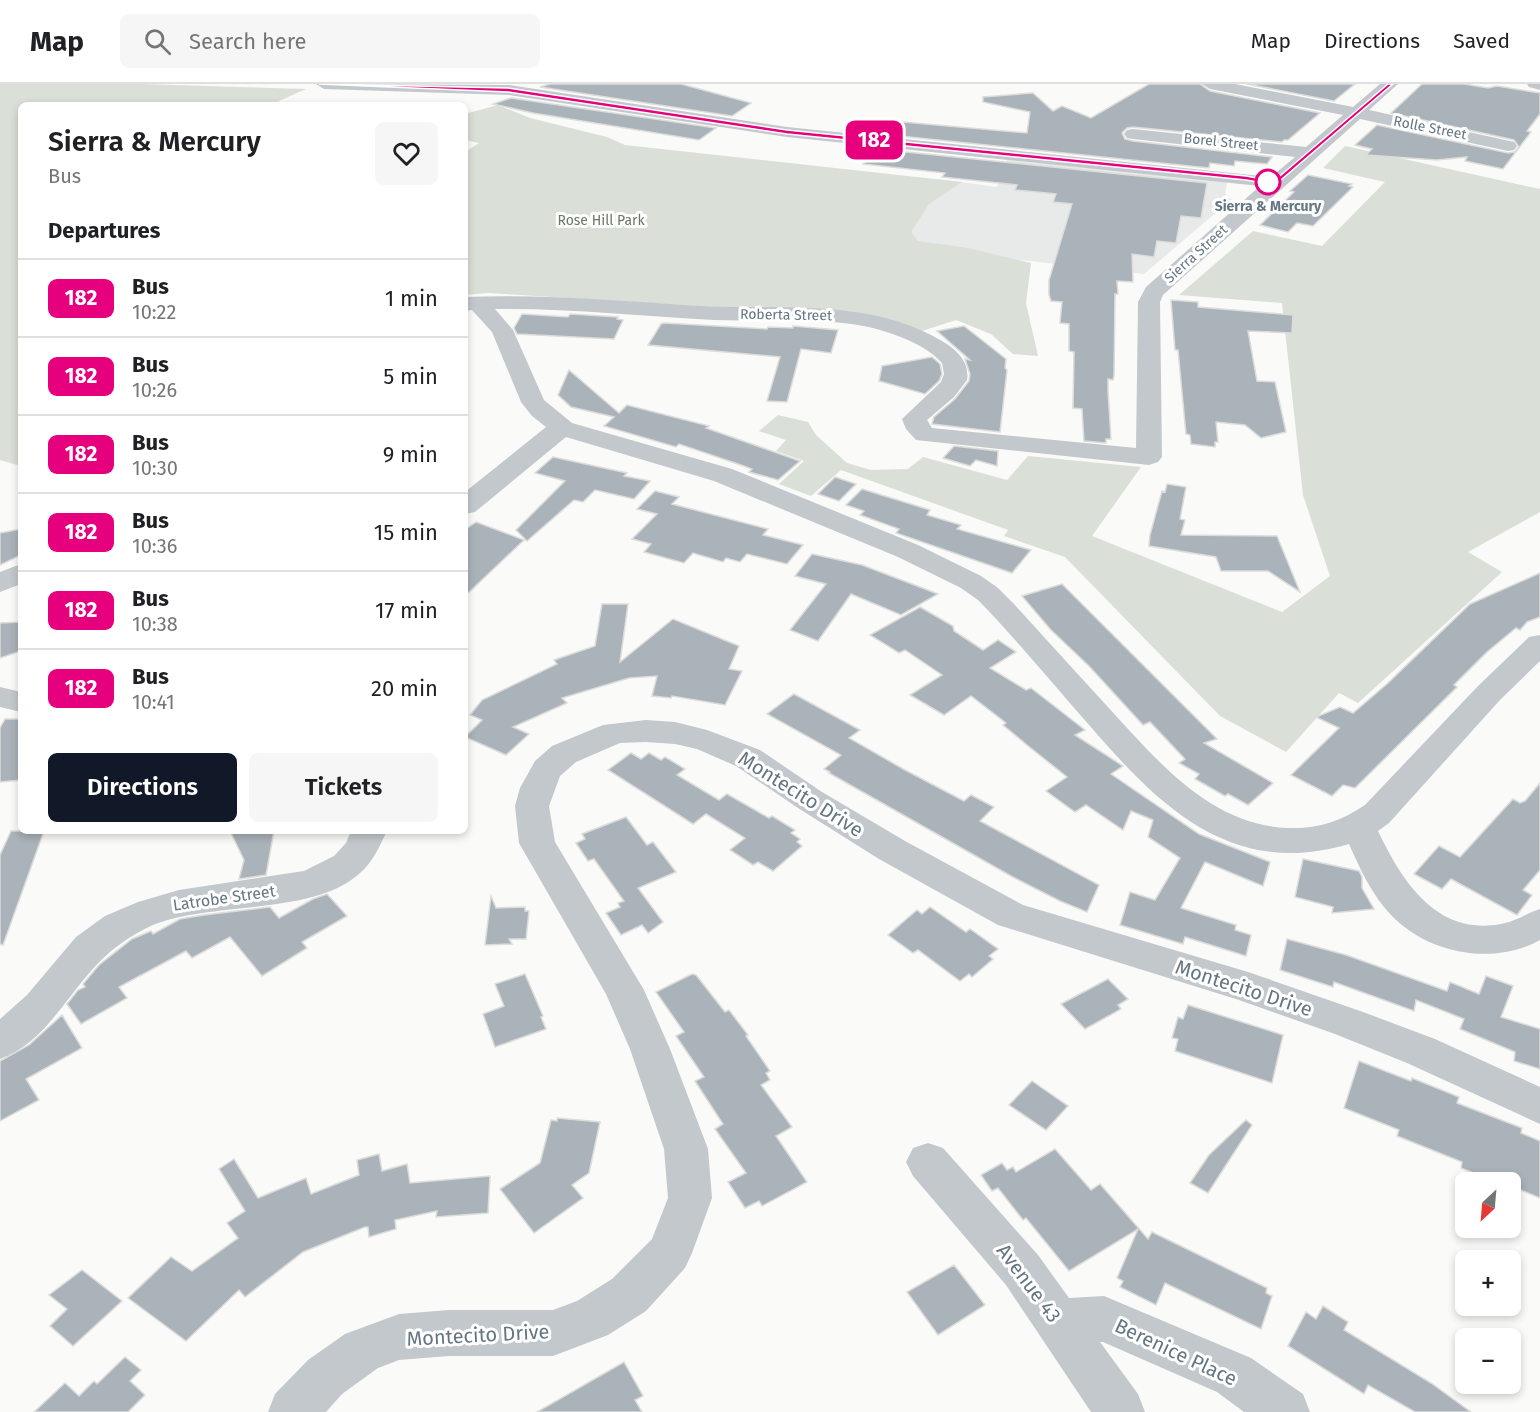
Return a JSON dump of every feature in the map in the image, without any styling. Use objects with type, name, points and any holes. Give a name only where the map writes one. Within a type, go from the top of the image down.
[{"type":"street","points":[[324,84],[476,86],[787,132],[1246,178],[1275,183]]},
{"type":"street","name":"Rolle Street","points":[[1210,84],[1256,89],[1355,114],[1447,131],[1508,146]]},
{"type":"street","name":"Sierra Street","points":[[1149,457],[1149,302],[1154,292],[1390,84]]},
{"type":"street","points":[[1535,84],[1540,85]]},
{"type":"street","points":[[458,102],[476,94],[479,91],[476,86]]},
{"type":"street","name":"Borel Street","points":[[1133,134],[1310,153]]},
{"type":"street","name":"Roberta Street","points":[[471,303],[536,301],[715,314],[804,313],[878,322],[910,332],[940,349],[954,362],[956,377],[950,389],[923,409],[914,419],[918,429],[925,435],[1149,457]]},
{"type":"street","points":[[471,303],[502,330],[533,402],[563,428],[723,476],[908,552],[971,582],[988,594],[1004,610],[1154,777],[1213,821],[1244,834],[1280,841],[1313,840],[1338,836],[1359,828],[1377,814],[1489,693],[1540,644]]},
{"type":"street","points":[[468,503],[536,446],[563,428]]},
{"type":"street","points":[[0,583],[18,574]]},
{"type":"street","points":[[0,697],[18,701]]},
{"type":"street","name":"Montecito Drive","points":[[293,1412],[325,1377],[362,1351],[399,1337],[449,1333],[553,1333],[591,1319],[629,1295],[669,1253],[690,1198],[686,1149],[650,1049],[624,990],[537,843],[532,806],[537,788],[547,769],[564,754],[615,733],[646,731],[675,733],[707,741],[748,758],[810,800],[892,850],[1011,915],[1248,987],[1349,1023],[1421,1051],[1540,1106]]},
{"type":"street","points":[[1359,828],[1391,891],[1411,912],[1431,926],[1458,938],[1485,942],[1510,939],[1540,923]]},
{"type":"street","name":"Latrobe Street","points":[[3,1036],[51,994],[81,956],[103,937],[131,919],[160,908],[193,900],[283,890],[314,882],[336,873],[356,856],[367,834]]},
{"type":"street","name":"Avenue 43","points":[[928,1162],[1022,1270],[1120,1412]]},
{"type":"street","name":"Berenice Place","points":[[1058,1322],[1104,1319],[1234,1375],[1285,1412]]},
{"type":"shaded area","points":[[1007,160],[1227,181],[1225,197],[1232,199],[1144,274],[922,249],[883,210],[938,179],[997,187]]},
{"type":"green space","points":[[0,84],[140,84],[306,89],[277,102],[18,102],[18,465],[0,460]]},
{"type":"green space","name":"Rose Hill Park","points":[[498,105],[530,118],[607,137],[625,145],[962,182],[929,204],[911,232],[918,241],[968,248],[1031,263],[1026,303],[1038,356],[1013,354],[991,334],[956,320],[922,331],[897,322],[847,311],[698,306],[488,293],[468,295],[468,150],[479,143],[468,141],[468,113]]},
{"type":"green space","points":[[1345,146],[1540,189],[1540,512],[1468,552],[1502,572],[1358,703],[1339,693],[1286,752],[1220,716],[1065,557],[1004,536],[1008,530],[841,470],[811,496],[779,484],[804,461],[776,451],[786,440],[759,431],[778,415],[808,422],[816,435],[847,463],[871,470],[908,469],[923,457],[1007,480],[1028,456],[1141,467],[1092,536],[1282,612],[1330,576],[1303,495],[1282,303],[1179,295],[1253,231],[1322,246],[1385,182],[1323,168]]},
{"type":"building","points":[[550,84],[681,84],[751,103],[732,116],[540,87]]},
{"type":"building","points":[[1149,84],[1200,84],[1210,91],[1320,113],[1288,140],[1282,142],[1133,127],[1127,128],[1122,133],[1125,139],[1133,141],[1272,157],[1267,164],[1235,161],[1234,166],[1210,163],[1209,168],[890,135],[903,122],[1027,133],[1030,112],[983,102],[983,97],[1033,93],[1053,111],[1062,106],[1091,118]]},
{"type":"building","points":[[1247,84],[1355,84],[1334,101]]},
{"type":"building","points":[[1422,84],[1464,84],[1488,88],[1497,86],[1540,93],[1540,114],[1527,131],[1531,132],[1503,169],[1465,161],[1467,157],[1437,160],[1366,155],[1372,149],[1355,145],[1377,125],[1508,153],[1514,152],[1519,147],[1514,140],[1391,113]]},
{"type":"building","points":[[511,98],[716,128],[699,140],[533,113],[493,104]]},
{"type":"building","points":[[877,149],[1207,183],[1201,218],[1181,216],[1176,243],[1157,241],[1154,257],[1132,254],[1133,282],[1117,281],[1114,376],[1113,380],[1108,379],[1111,439],[1106,439],[1106,443],[1084,441],[1082,409],[1073,408],[1074,352],[1069,351],[1069,324],[1060,323],[1062,302],[1051,301],[1049,295],[1049,280],[1072,204],[1053,202],[1056,194],[1015,190],[1017,185],[942,177],[945,173],[863,164]]},
{"type":"building","points":[[1308,175],[1352,184],[1349,186],[1353,187],[1313,226],[1297,223],[1288,232],[1260,225],[1294,192],[1290,191]]},
{"type":"building","points":[[1171,300],[1198,302],[1198,307],[1293,315],[1292,333],[1248,331],[1257,381],[1275,382],[1286,432],[1261,438],[1245,425],[1216,422],[1218,442],[1215,442],[1215,447],[1191,444],[1190,435],[1186,434]]},
{"type":"building","points":[[522,314],[568,317],[570,314],[618,317],[617,319],[623,320],[614,339],[517,334],[514,328]]},
{"type":"building","points":[[661,324],[767,329],[768,327],[793,328],[793,326],[838,330],[831,353],[801,349],[787,402],[767,401],[780,357],[648,345]]},
{"type":"building","points":[[964,326],[1006,359],[1005,368],[1007,370],[1000,432],[932,424],[934,417],[955,399],[969,381],[970,374],[965,359],[970,360],[937,331]]},
{"type":"building","points":[[932,357],[940,364],[942,374],[939,381],[925,394],[879,381],[882,366]]},
{"type":"building","points":[[569,370],[619,413],[627,405],[709,426],[706,428],[800,461],[778,480],[749,472],[752,469],[679,444],[676,447],[604,426],[614,417],[571,407],[558,395]]},
{"type":"building","points":[[954,446],[998,451],[997,466],[976,460],[970,466],[943,458]]},
{"type":"building","points":[[553,457],[627,473],[624,476],[650,481],[634,499],[595,490],[583,502],[574,500],[527,541],[516,530],[565,481],[535,473]]},
{"type":"building","points":[[835,477],[856,484],[839,501],[818,494]]},
{"type":"building","points":[[1167,484],[1186,487],[1180,519],[1185,520],[1181,535],[1277,536],[1300,592],[1268,571],[1221,571],[1216,557],[1149,546],[1162,491],[1165,492]]},
{"type":"building","points":[[862,489],[930,510],[927,515],[961,525],[957,529],[1031,550],[1012,573],[896,533],[899,529],[860,515],[864,511],[846,505]]},
{"type":"building","points":[[655,491],[679,497],[672,504],[768,529],[763,535],[803,545],[787,564],[747,554],[740,562],[726,558],[723,562],[693,553],[684,563],[644,552],[651,544],[632,539],[657,514],[637,509]]},
{"type":"building","points":[[476,522],[524,540],[468,593],[468,528]]},
{"type":"building","points":[[18,530],[18,556],[0,565],[0,533]]},
{"type":"building","points":[[812,554],[862,565],[938,594],[901,615],[851,594],[818,641],[790,630],[826,584],[795,576]]},
{"type":"building","points":[[1540,573],[1540,617],[1527,622],[1520,630],[1516,628],[1487,652],[1454,685],[1457,687],[1355,788],[1343,785],[1332,796],[1291,775],[1339,728],[1316,717],[1340,707],[1353,713],[1388,683],[1470,604]]},
{"type":"building","points":[[1062,584],[1217,739],[1204,743],[1273,783],[1248,805],[1228,794],[1225,796],[1195,779],[1199,774],[1179,763],[1185,759],[1150,722],[1143,725],[1089,666],[1051,630],[1022,596]]},
{"type":"building","points":[[602,604],[628,604],[620,662],[673,619],[739,646],[729,669],[742,671],[725,705],[672,696],[671,698],[652,696],[657,676],[629,678],[562,698],[567,703],[513,727],[529,734],[506,755],[468,738],[468,734],[482,720],[470,715],[482,700],[557,664],[554,660],[595,646]]},
{"type":"building","points":[[920,607],[953,626],[954,631],[983,650],[998,640],[1016,652],[990,668],[1026,690],[1031,688],[1085,730],[1075,735],[1123,766],[1111,774],[1199,834],[1270,862],[1263,886],[1205,862],[1181,908],[1236,925],[1235,930],[1251,935],[1246,956],[1185,937],[1183,944],[1120,925],[1130,892],[1155,900],[1180,858],[1148,837],[1153,820],[1131,811],[1123,830],[1086,805],[1075,812],[1046,791],[1067,777],[1003,725],[1006,723],[971,696],[944,715],[910,695],[942,675],[905,650],[899,653],[870,635]]},
{"type":"building","points":[[18,622],[18,652],[0,658],[0,623]]},
{"type":"building","points":[[794,694],[860,730],[849,738],[905,770],[964,801],[971,795],[994,807],[980,821],[1099,885],[1087,912],[1011,876],[829,773],[824,769],[841,755],[767,714]]},
{"type":"building","points":[[5,719],[18,719],[18,780],[0,782],[0,728]]},
{"type":"building","points":[[631,753],[641,759],[649,753],[661,760],[665,757],[685,769],[677,775],[719,800],[727,794],[795,830],[791,833],[800,839],[797,842],[802,846],[773,871],[758,862],[753,865],[730,850],[745,838],[706,814],[693,824],[608,770]]},
{"type":"building","points":[[1540,783],[1540,870],[1523,890],[1532,895],[1517,915],[1451,879],[1442,889],[1414,874],[1439,846],[1460,857],[1513,799],[1520,803],[1525,801]]},
{"type":"building","points":[[626,817],[647,845],[653,842],[676,872],[638,888],[663,922],[648,933],[642,925],[621,935],[606,913],[620,907],[618,903],[624,901],[594,859],[588,861],[576,843],[585,839],[582,834]]},
{"type":"building","points":[[11,831],[18,831],[18,834],[43,834],[3,945],[0,944],[0,855]]},
{"type":"building","points":[[231,834],[273,834],[266,875],[239,879],[244,860]]},
{"type":"building","points":[[1303,859],[1359,871],[1362,877],[1362,888],[1374,909],[1332,913],[1333,907],[1295,897]]},
{"type":"building","points":[[327,894],[347,916],[302,942],[307,948],[262,976],[230,937],[192,958],[186,951],[119,987],[127,998],[81,1024],[67,1004],[78,990],[85,987],[83,984],[99,965],[132,939],[151,931],[153,934],[180,919],[204,915],[270,907],[279,918]]},
{"type":"building","points":[[491,896],[496,908],[525,907],[525,911],[529,911],[526,939],[509,939],[512,944],[485,945]]},
{"type":"building","points":[[930,907],[966,932],[970,929],[998,949],[989,956],[993,959],[972,977],[969,974],[960,981],[918,950],[913,953],[888,935],[917,910],[922,914]]},
{"type":"building","points":[[1287,939],[1346,955],[1447,991],[1450,982],[1479,994],[1486,976],[1513,986],[1501,1017],[1540,1029],[1540,1069],[1514,1061],[1515,1052],[1460,1029],[1464,1019],[1416,1000],[1414,1011],[1334,982],[1333,987],[1280,970]]},
{"type":"building","points":[[525,974],[543,1016],[541,1017],[546,1029],[495,1047],[483,1014],[504,1006],[495,984]]},
{"type":"building","points":[[692,974],[696,975],[725,1012],[729,1010],[748,1035],[746,1036],[770,1071],[766,1073],[770,1080],[761,1085],[792,1127],[776,1136],[807,1182],[762,1206],[759,1201],[745,1208],[728,1182],[746,1173],[715,1129],[723,1124],[695,1081],[704,1077],[676,1036],[684,1032],[656,992]]},
{"type":"building","points":[[1108,979],[1128,999],[1118,1005],[1121,1009],[1085,1029],[1061,1004]]},
{"type":"building","points":[[1188,1005],[1283,1035],[1272,1083],[1175,1051],[1178,1039],[1172,1038],[1178,1017],[1183,1019]]},
{"type":"building","points":[[62,1015],[82,1048],[26,1079],[39,1100],[0,1121],[0,1061],[29,1045]]},
{"type":"building","points":[[1359,1061],[1411,1081],[1412,1078],[1459,1097],[1457,1103],[1522,1128],[1521,1133],[1540,1141],[1540,1198],[1521,1190],[1521,1172],[1471,1172],[1461,1168],[1462,1162],[1397,1136],[1399,1130],[1344,1108]]},
{"type":"building","points":[[1032,1081],[1068,1106],[1046,1130],[1009,1105]]},
{"type":"building","points":[[557,1118],[600,1122],[589,1173],[572,1185],[583,1198],[534,1233],[500,1189],[540,1163],[551,1120],[557,1121]]},
{"type":"building","points":[[1246,1120],[1252,1125],[1208,1193],[1190,1183],[1209,1155]]},
{"type":"building","points":[[1055,1149],[1091,1190],[1100,1184],[1148,1239],[1152,1232],[1267,1288],[1266,1293],[1272,1296],[1261,1329],[1165,1283],[1156,1305],[1120,1287],[1123,1281],[1117,1278],[1138,1229],[1069,1271],[1026,1218],[1023,1220],[998,1188],[992,1191],[981,1175],[1002,1163],[1007,1170],[1013,1167],[1016,1172]]},
{"type":"building","points":[[379,1154],[382,1171],[407,1164],[410,1183],[490,1176],[488,1213],[436,1217],[437,1211],[395,1220],[396,1229],[369,1237],[368,1227],[365,1227],[303,1252],[245,1297],[239,1290],[186,1341],[128,1298],[171,1257],[192,1271],[238,1238],[227,1223],[245,1211],[219,1169],[234,1159],[258,1198],[306,1178],[311,1194],[359,1175],[357,1160]]},
{"type":"building","points":[[954,1265],[985,1305],[938,1335],[907,1292]]},
{"type":"building","points":[[82,1270],[122,1301],[73,1346],[50,1326],[67,1309],[49,1295]]},
{"type":"building","points":[[1323,1306],[1348,1322],[1344,1330],[1431,1383],[1471,1412],[1415,1412],[1368,1385],[1364,1394],[1288,1346],[1306,1312],[1316,1319]]},
{"type":"building","points":[[125,1357],[141,1370],[130,1381],[145,1395],[128,1412],[34,1412],[65,1383],[79,1396],[94,1381],[97,1384]]},
{"type":"building","points":[[624,1362],[643,1396],[635,1400],[642,1412],[537,1412]]},
{"type":"bus line","name":"182","points":[[322,84],[508,90],[787,132],[1246,178],[1275,183],[1390,84]]},
{"type":"place","name":"Sierra & Mercury","points":[[1268,182]]}]
